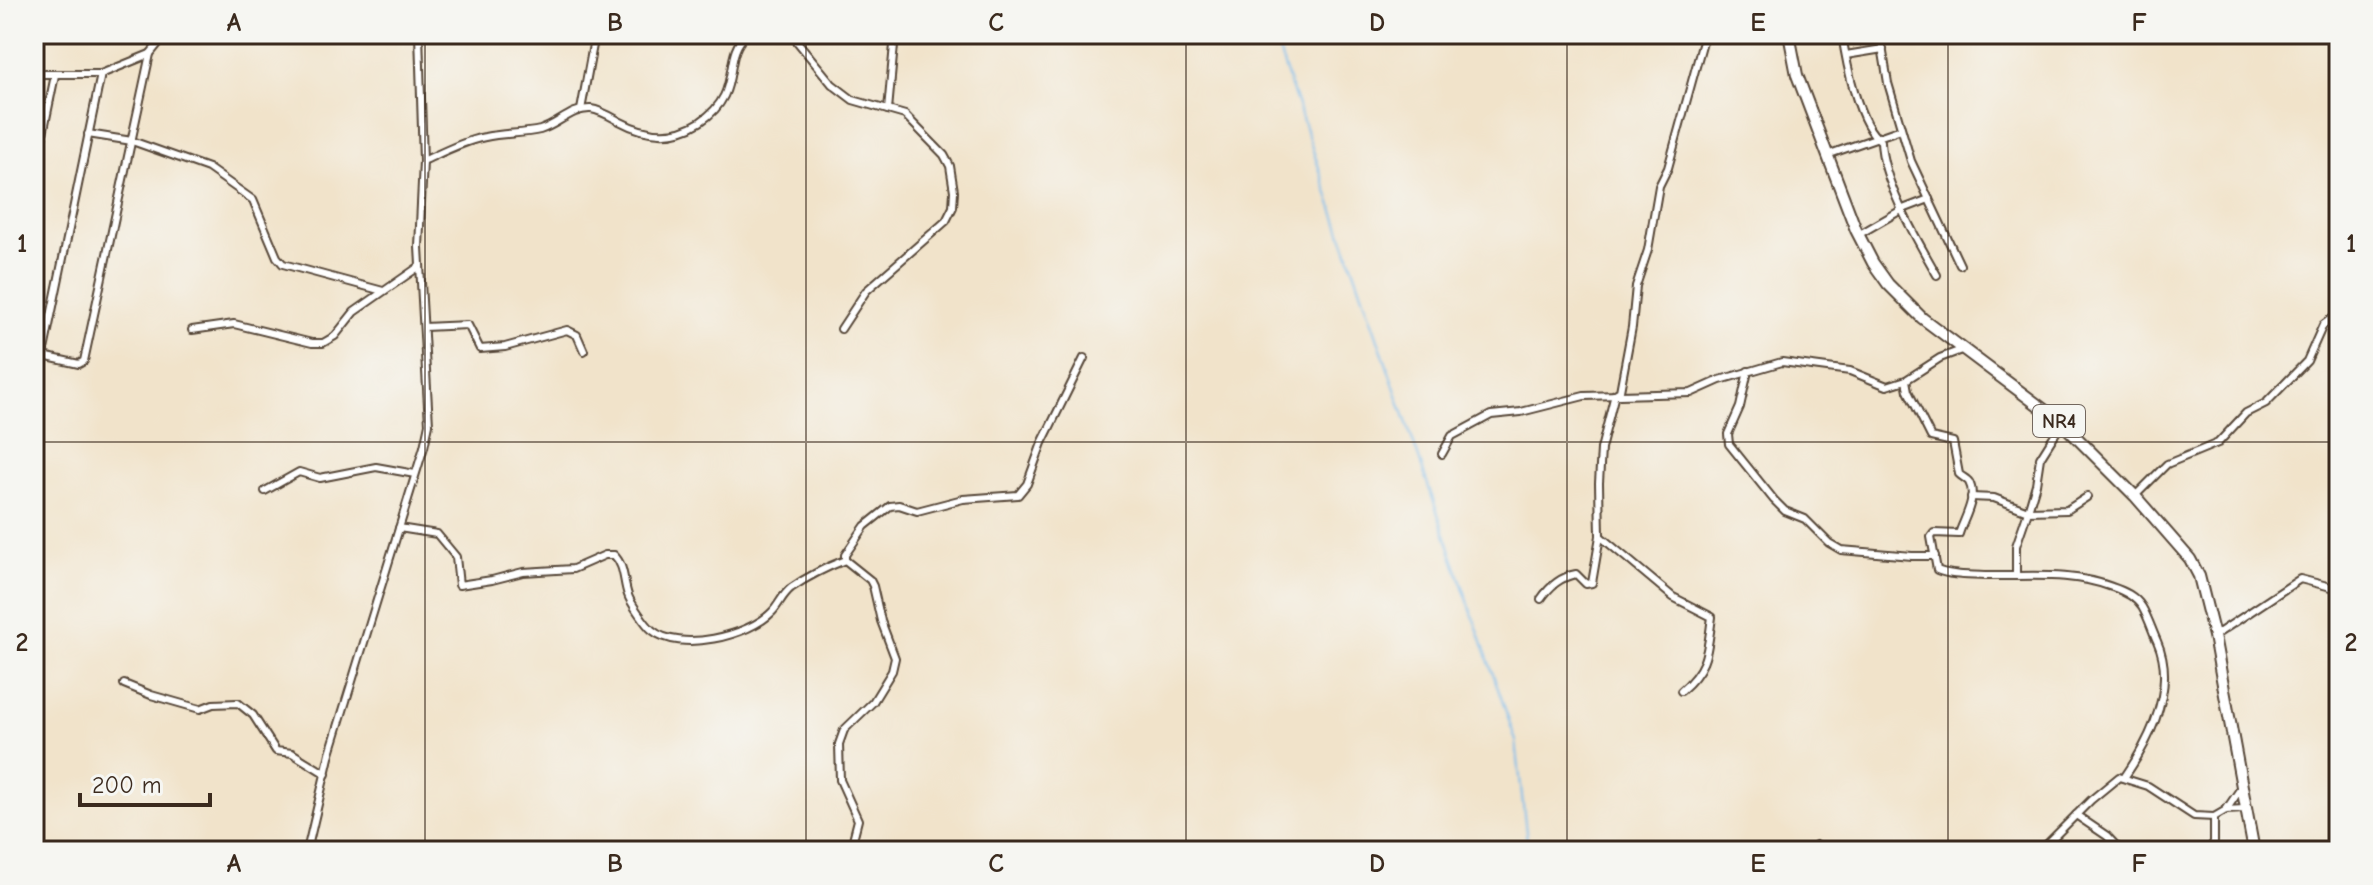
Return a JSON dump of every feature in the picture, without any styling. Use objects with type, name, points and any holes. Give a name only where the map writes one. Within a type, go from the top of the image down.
[{"type":"highway","name":"NR4","points":[[1789,34],[1797,75],[1858,235],[1873,263],[1896,293],[1922,318],[2062,423],[2135,496],[2190,559],[2199,576],[2214,636],[2254,851]]},
{"type":"street","points":[[34,354],[79,364],[84,361],[150,54],[166,34]]},
{"type":"street","points":[[307,851],[345,700],[429,424],[420,266],[423,161],[419,34]]},
{"type":"street","points":[[581,110],[595,34]]},
{"type":"street","points":[[423,161],[476,139],[544,128],[581,110],[594,109],[644,132],[672,133],[695,124],[712,112],[726,95],[735,49],[747,34]]},
{"type":"street","points":[[791,34],[839,90],[853,100],[911,119],[948,161],[954,183],[953,207],[946,221],[866,291],[841,329]]},
{"type":"street","points":[[888,110],[895,34]]},
{"type":"street","points":[[1541,599],[1549,587],[1567,576],[1576,574],[1586,584],[1592,583],[1600,536],[1601,449],[1615,394],[1620,391],[1636,286],[1648,250],[1659,186],[1668,168],[1705,34]]},
{"type":"street","points":[[1842,34],[1856,93],[1874,136],[1881,141],[1885,166],[1903,209],[1937,275]]},
{"type":"street","points":[[1880,34],[1888,83],[1911,161],[1960,265]]},
{"type":"street","points":[[1846,55],[1883,49]]},
{"type":"street","points":[[34,74],[101,74],[150,54]]},
{"type":"street","points":[[43,355],[101,74]]},
{"type":"street","points":[[34,178],[55,75]]},
{"type":"street","points":[[1827,155],[1901,129]]},
{"type":"street","points":[[88,134],[132,141],[199,164],[248,196],[256,206],[277,257],[283,264],[383,291]]},
{"type":"street","points":[[1858,235],[1903,209],[1929,199]]},
{"type":"street","points":[[192,330],[234,324],[323,343],[335,336],[354,312],[420,266]]},
{"type":"street","points":[[2135,496],[2167,464],[2218,443],[2246,413],[2266,403],[2301,368],[2323,325],[2339,313]]},
{"type":"street","points":[[424,327],[468,325],[479,349],[505,347],[567,330],[577,335],[584,351]]},
{"type":"street","points":[[1442,454],[1452,436],[1485,416],[1521,412],[1584,396],[1691,393],[1748,371],[1782,362],[1842,369],[1887,386],[1906,380],[1940,358],[1964,349]]},
{"type":"street","points":[[845,560],[858,533],[890,506],[899,505],[917,511],[963,499],[1018,495],[1027,484],[1042,443],[1084,358]]},
{"type":"street","points":[[1748,371],[1740,407],[1728,434],[1729,444],[1785,511],[1805,519],[1829,543],[1841,550],[1935,556]]},
{"type":"street","points":[[1906,380],[1908,391],[1931,437],[1954,444],[1957,470],[1969,483],[1970,509],[1959,534],[1932,535],[1930,540],[1935,567],[1941,572],[2057,575],[2101,582],[2129,594],[2142,606],[2164,668],[2150,738],[2124,778]]},
{"type":"street","points":[[2016,576],[2016,546],[2043,451],[2062,423]]},
{"type":"street","points":[[265,491],[299,472],[320,478],[376,467],[415,474]]},
{"type":"street","points":[[1971,497],[1994,498],[2028,511],[2067,510],[2087,497]]},
{"type":"street","points":[[399,528],[437,534],[456,557],[459,585],[523,572],[573,569],[605,555],[614,555],[619,562],[630,601],[647,624],[665,637],[688,642],[753,626],[773,611],[789,589],[845,560]]},
{"type":"street","points":[[1600,536],[1673,597],[1712,617],[1706,659],[1681,691]]},
{"type":"street","points":[[845,560],[870,580],[895,658],[892,671],[873,702],[844,730],[839,744],[840,780],[858,820],[850,851]]},
{"type":"street","points":[[2214,636],[2241,621],[2300,579],[2339,589]]},
{"type":"street","points":[[124,684],[200,709],[213,704],[238,703],[253,715],[276,751],[292,753],[326,774]]},
{"type":"street","points":[[2040,851],[2116,779],[2124,778],[2158,791],[2189,815],[2214,817],[2226,810],[2241,788]]},
{"type":"street","points":[[2226,810],[2244,809]]},
{"type":"street","points":[[2076,815],[2107,836],[2121,851]]},
{"type":"street","points":[[2209,851],[2214,842],[2214,817]]},
{"type":"street","points":[[1816,845],[1824,851]]},
{"type":"waterway","points":[[1273,34],[1516,741],[1528,851]]}]
